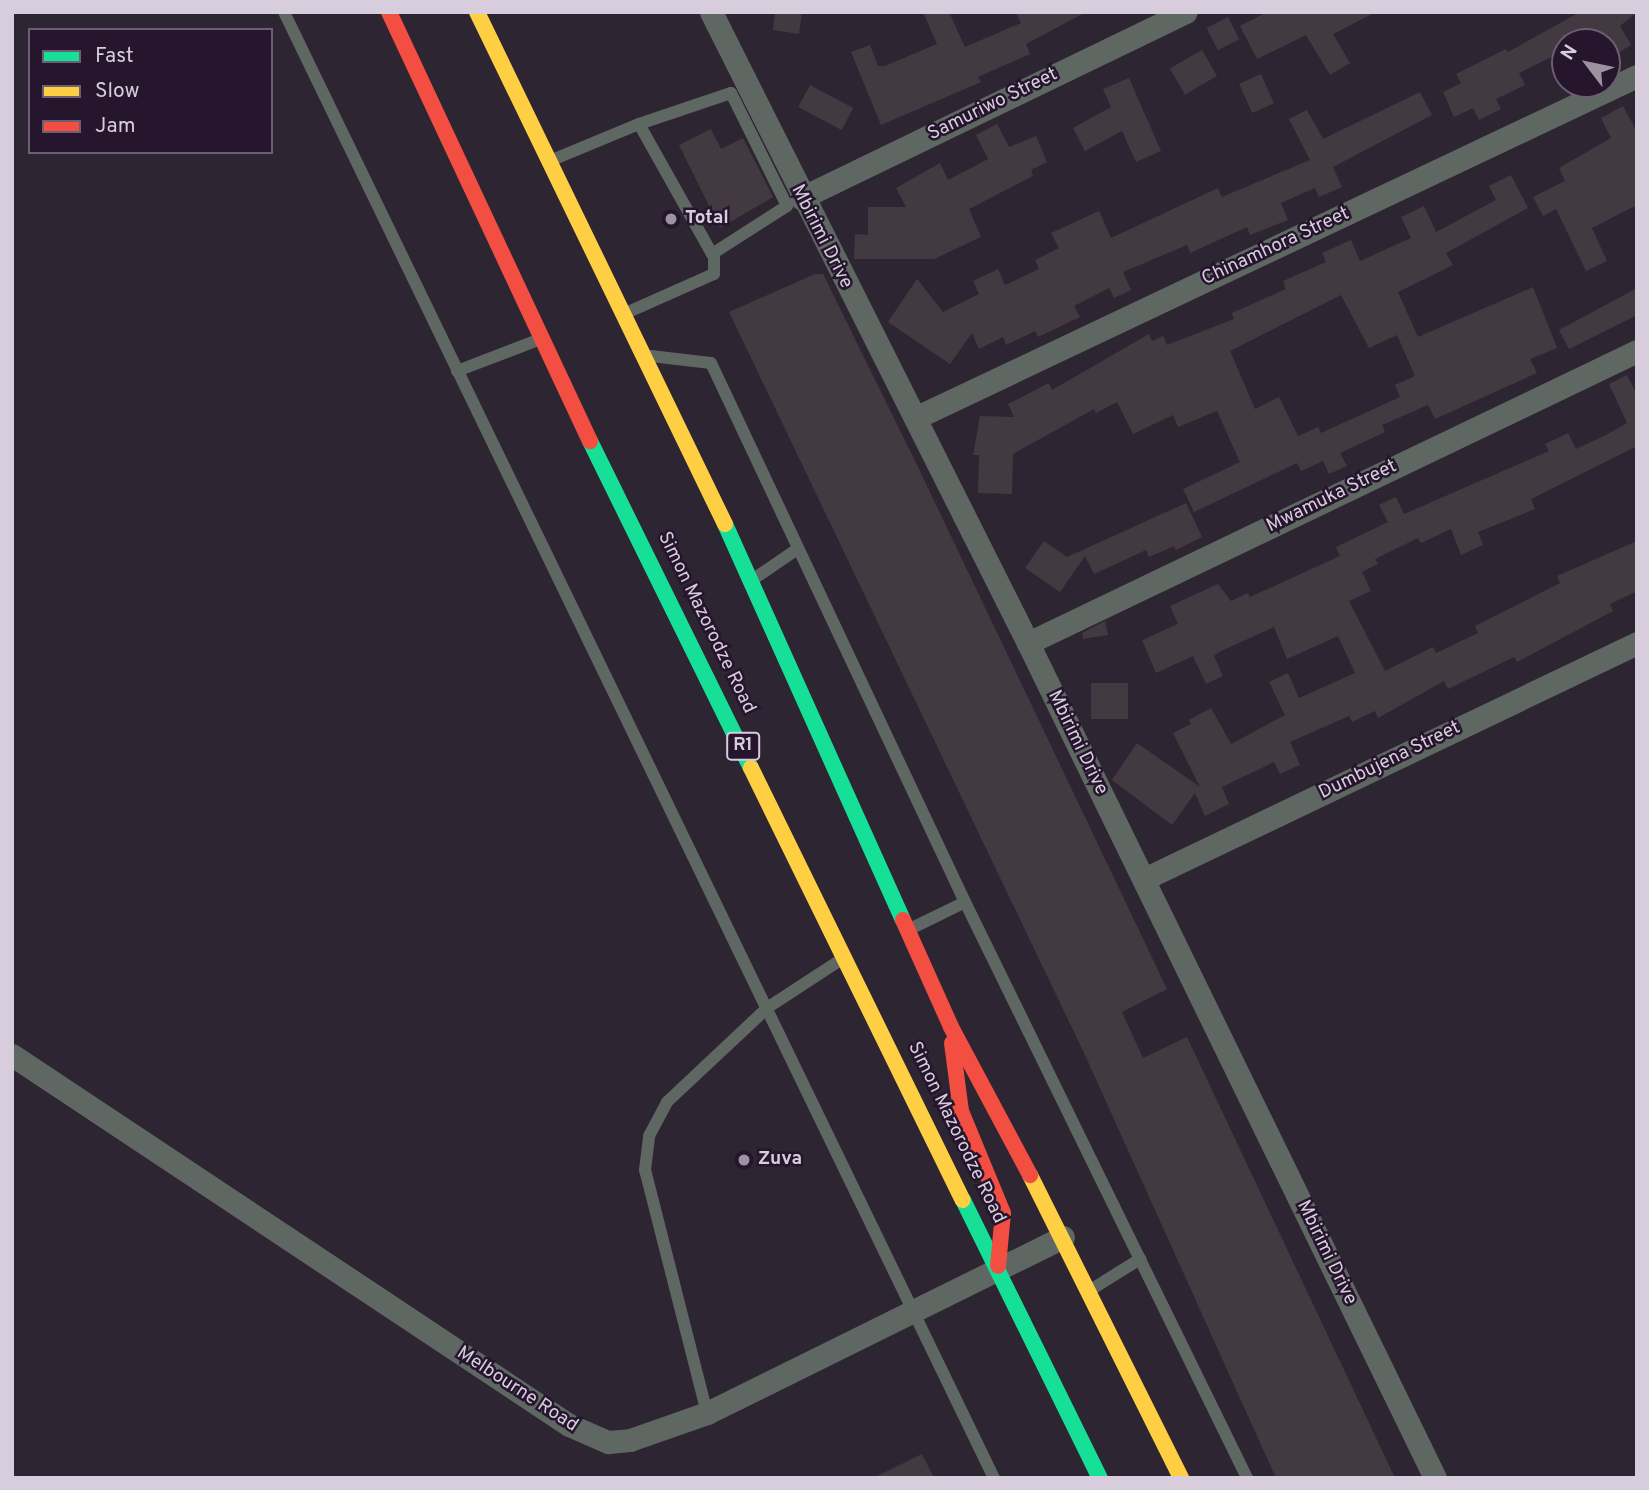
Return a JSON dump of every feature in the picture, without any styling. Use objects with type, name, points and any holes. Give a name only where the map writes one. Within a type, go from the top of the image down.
[{"type":"highway","name":"Simon Mazorodze Road","points":[[389,12],[540,338],[1100,1478]]},
{"type":"highway","points":[[477,12],[752,580],[905,931],[951,1027],[1063,1237],[1181,1478]]},
{"type":"highway","points":[[951,1027],[961,1111],[1003,1213],[998,1266]]},
{"type":"street","name":"Mbirimi Drive","points":[[711,12],[801,198],[1028,643],[1435,1478]]},
{"type":"street","name":"Samuriwo Street","points":[[801,198],[1185,12]]},
{"type":"street","name":"Chinamhora Street","points":[[915,418],[1637,76]]},
{"type":"street","name":"Mwamuka Street","points":[[1028,643],[1637,352]]},
{"type":"street","name":"Dumbujena Street","points":[[1144,879],[1637,643]]},
{"type":"street","name":"Melbourne Road","points":[[12,1055],[592,1439],[630,1440],[708,1413],[998,1266],[1063,1237]]},
{"type":"lane","points":[[284,12],[994,1478]]},
{"type":"lane","points":[[549,161],[639,124],[727,93],[734,96],[788,203],[714,254]]},
{"type":"lane","points":[[622,314],[714,274],[714,254],[639,124]]},
{"type":"lane","points":[[457,372],[540,338]]},
{"type":"lane","points":[[642,355],[711,363],[796,550],[965,902],[1247,1478]]},
{"type":"lane","points":[[752,580],[796,550]]},
{"type":"lane","points":[[905,931],[965,902]]},
{"type":"lane","points":[[708,1413],[645,1170],[649,1136],[667,1102],[767,1008],[845,957]]},
{"type":"lane","points":[[1089,1291],[1140,1259]]},
{"type":"building","points":[[775,12],[802,12],[799,34],[773,30]]},
{"type":"building","points":[[923,12],[949,12],[965,47],[1021,23],[1016,12],[1086,12],[1026,44],[1030,54],[978,77],[981,82],[881,125],[851,52],[870,45],[878,66],[885,66],[937,44]]},
{"type":"building","points":[[1267,12],[1376,12],[1333,34],[1350,63],[1330,75],[1306,35],[1257,59],[1240,26]]},
{"type":"building","points":[[1580,12],[1637,12],[1620,26],[1631,45],[1621,51],[1621,28],[1551,28]]},
{"type":"building","points":[[1228,17],[1239,39],[1218,50],[1207,28]]},
{"type":"building","points":[[1551,28],[1551,57],[1519,73],[1525,85],[1496,99],[1501,109],[1479,120],[1473,108],[1454,117],[1443,92],[1461,83],[1456,74],[1506,49],[1508,52]]},
{"type":"building","points":[[1202,50],[1217,76],[1185,94],[1170,68]]},
{"type":"building","points":[[1261,74],[1274,103],[1252,113],[1239,84]]},
{"type":"building","points":[[1129,78],[1161,151],[1136,162],[1122,131],[1085,151],[1073,128],[1111,107],[1103,89]]},
{"type":"building","points":[[810,85],[853,108],[842,130],[798,107]]},
{"type":"building","points":[[1420,92],[1432,115],[1333,167],[1342,187],[1319,197],[1315,188],[1281,203],[1288,220],[1250,235],[1247,227],[1190,253],[1187,245],[1123,272],[1131,290],[1114,298],[1109,288],[1074,306],[1080,317],[1038,337],[1035,331],[1006,345],[1003,337],[979,349],[972,333],[950,364],[888,322],[917,279],[943,312],[979,294],[973,281],[998,269],[1005,285],[1039,269],[1035,260],[1059,248],[1051,233],[1099,211],[1111,238],[1218,188],[1222,197],[1310,160],[1289,119],[1307,110],[1323,139]]},
{"type":"building","points":[[1623,106],[1637,132],[1637,205],[1592,228],[1607,261],[1586,271],[1556,209],[1543,216],[1533,197],[1565,181],[1559,168],[1611,138],[1601,118]]},
{"type":"building","points":[[997,124],[1009,147],[1036,136],[1047,162],[1031,170],[1033,176],[969,209],[981,237],[934,259],[854,259],[855,234],[868,235],[868,207],[906,207],[896,188],[940,163],[948,180],[988,159],[976,135]]},
{"type":"building","points":[[711,129],[721,149],[743,138],[773,197],[720,228],[679,145]]},
{"type":"building","points":[[1511,175],[1528,208],[1446,253],[1453,265],[1398,292],[1418,337],[1533,287],[1557,348],[1530,359],[1537,373],[1435,419],[1428,405],[1382,425],[1385,432],[1340,453],[1347,466],[1329,474],[1323,461],[1301,471],[1297,463],[1194,512],[1183,489],[1240,462],[1217,411],[1178,427],[1173,415],[1133,434],[1117,402],[1096,413],[1094,409],[1013,454],[1012,494],[978,493],[979,455],[973,455],[980,416],[1014,417],[1008,404],[1049,383],[1052,390],[1149,334],[1152,341],[1163,336],[1167,345],[1234,319],[1232,313],[1286,289],[1283,281],[1326,262],[1322,253],[1351,240],[1360,261],[1411,238],[1401,217],[1424,206],[1436,232],[1496,200],[1489,186]],"holes":[[[1341,295],[1369,348],[1397,335],[1415,376],[1395,385],[1400,397],[1321,433],[1318,427],[1298,436],[1279,397],[1255,409],[1230,351]]]},
{"type":"building","points":[[815,274],[823,274],[1167,989],[1122,1012],[1143,1058],[1187,1037],[1395,1478],[1276,1478],[1085,1055],[729,312]]},
{"type":"building","points":[[1637,288],[1637,315],[1569,349],[1559,330]]},
{"type":"building","points":[[1627,375],[1637,395],[1637,446],[1531,499],[1535,509],[1478,532],[1483,545],[1461,555],[1451,529],[1421,543],[1418,538],[1375,559],[1378,564],[1362,572],[1371,591],[1349,601],[1385,671],[1433,647],[1436,653],[1478,633],[1475,626],[1560,583],[1557,576],[1637,541],[1637,591],[1610,604],[1613,611],[1517,662],[1514,657],[1448,689],[1444,681],[1378,718],[1375,711],[1352,722],[1349,716],[1290,742],[1300,765],[1280,774],[1274,762],[1222,787],[1229,804],[1205,816],[1195,793],[1172,825],[1112,780],[1137,743],[1200,787],[1173,733],[1191,724],[1189,720],[1211,708],[1231,744],[1285,715],[1269,682],[1288,673],[1299,698],[1355,673],[1338,636],[1287,659],[1274,627],[1214,656],[1223,676],[1206,684],[1193,656],[1156,673],[1142,640],[1178,624],[1170,606],[1218,584],[1231,601],[1248,593],[1250,597],[1340,556],[1336,547],[1388,522],[1379,505],[1396,497],[1404,514],[1549,451],[1545,444],[1568,433],[1576,449],[1604,436],[1627,423],[1609,384]]},
{"type":"building","points":[[1186,503],[1202,537],[1176,550],[1174,546],[1149,557],[1146,550],[1094,574],[1085,556],[1060,592],[1025,568],[1044,541],[1067,557]]},
{"type":"building","points":[[1105,621],[1108,635],[1083,639],[1082,633]]},
{"type":"building","points":[[1091,683],[1128,683],[1128,719],[1091,719]]},
{"type":"building","points":[[922,1454],[934,1478],[873,1478]]},
{"type":"traffic: fast","points":[[590,441],[751,768]]},
{"type":"traffic: fast","points":[[725,524],[903,920]]},
{"type":"traffic: fast","points":[[963,1200],[1100,1478]]},
{"type":"traffic: slow","points":[[477,12],[725,524]]},
{"type":"traffic: slow","points":[[751,768],[963,1200]]},
{"type":"traffic: slow","points":[[1030,1175],[1181,1478]]},
{"type":"traffic: jam","points":[[389,12],[590,441]]},
{"type":"traffic: jam","points":[[903,920],[951,1027],[1030,1175]]},
{"type":"traffic: jam","points":[[952,1043],[961,1111],[1003,1213],[998,1266]]},
{"type":"place","name":"Total","points":[[671,219]]},
{"type":"place","name":"Zuva","points":[[744,1160]]}]
